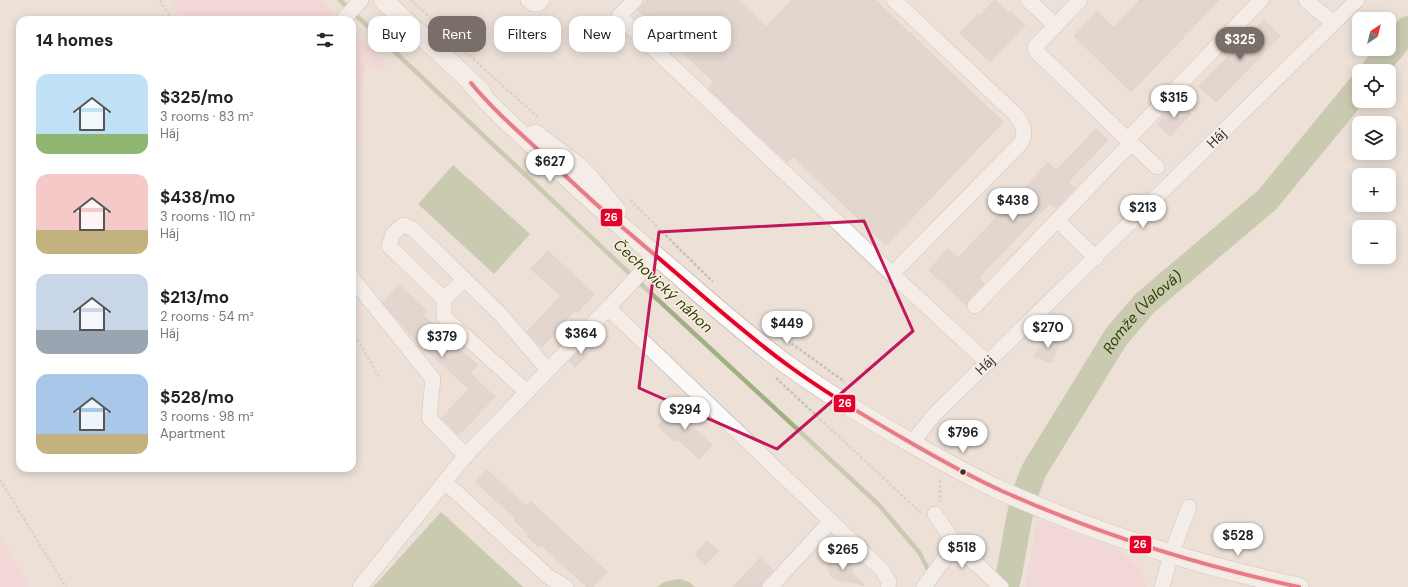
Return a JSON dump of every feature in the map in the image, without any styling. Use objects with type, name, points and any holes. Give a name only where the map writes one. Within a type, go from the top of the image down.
[{"type":"main road","points":[[384,0],[471,82],[486,100],[568,179],[621,227],[721,313],[790,367],[848,406],[912,444],[1000,490],[1045,510],[1121,539],[1171,555],[1248,576],[1299,587]]},
{"type":"street","points":[[528,0],[533,4],[538,4],[542,0]]},
{"type":"street","points":[[635,0],[619,16],[988,363]]},
{"type":"street","points":[[892,274],[1021,143],[1024,131],[1020,120],[1013,112],[894,0]]},
{"type":"street","points":[[1028,0],[1056,26]]},
{"type":"street","points":[[1080,0],[1035,47],[1036,51],[1157,167]]},
{"type":"street","points":[[975,306],[1261,0]]},
{"type":"street","points":[[1306,0],[1333,23]]},
{"type":"street","name":"Háj","points":[[912,444],[933,416],[1096,258],[1357,0]]},
{"type":"street","points":[[347,16],[358,3]]},
{"type":"street","points":[[1057,220],[1096,258]]},
{"type":"street","points":[[527,392],[444,317],[444,299],[389,246],[393,234],[403,225],[413,229],[501,316],[548,370]]},
{"type":"street","points":[[360,587],[466,456],[656,256]]},
{"type":"street","points":[[444,299],[464,280]]},
{"type":"street","points":[[356,283],[433,379],[429,418],[466,456]]},
{"type":"street","points":[[608,308],[882,570],[889,582],[888,587]]},
{"type":"street","points":[[445,482],[549,577],[566,587]]},
{"type":"street","points":[[1162,587],[1171,555],[1189,507]]},
{"type":"street","points":[[935,514],[955,544],[1001,587]]},
{"type":"street","points":[[770,587],[831,521]]},
{"type":"street","points":[[924,587],[955,544]]},
{"type":"path","points":[[160,0],[170,16]]},
{"type":"path","points":[[411,0],[539,118]]},
{"type":"path","points":[[627,196],[717,285]]},
{"type":"path","points":[[760,321],[848,385]]},
{"type":"path","points":[[356,338],[380,378]]},
{"type":"path","points":[[0,480],[66,587]]},
{"type":"path","points":[[935,514],[940,506],[940,480]]},
{"type":"highlighted area","points":[[864,221],[913,331],[777,449],[639,388],[659,232]]},
{"type":"shaded area","points":[[170,0],[321,0],[337,15],[336,16],[180,16]]},
{"type":"shaded area","points":[[356,34],[368,45],[368,52],[375,52],[388,64],[382,71],[365,64],[356,155]]},
{"type":"shaded area","points":[[453,165],[530,234],[494,274],[418,204]]},
{"type":"shaded area","points":[[441,512],[523,587],[373,587]]},
{"type":"shaded area","points":[[1037,519],[1116,548],[1138,567],[1144,576],[1146,587],[1025,587]]},
{"type":"shaded area","points":[[0,533],[29,587],[0,587]]},
{"type":"shaded area","points":[[680,579],[689,582],[695,587],[657,587],[662,583]]},
{"type":"building","points":[[647,0],[738,0],[766,27],[792,0],[875,0],[1003,122],[886,245],[793,156],[787,162],[708,88],[714,82],[682,52],[731,52],[731,16],[644,16],[638,10]]},
{"type":"building","points":[[995,0],[1008,13],[1010,11],[1025,25],[990,62],[960,33],[978,14],[980,16]]},
{"type":"building","points":[[1140,0],[1219,0],[1131,92],[1074,36],[1097,12],[1113,28]]},
{"type":"building","points":[[1264,20],[1280,36],[1216,102],[1199,86]]},
{"type":"building","points":[[1178,102],[1191,114],[1170,136],[1157,124]]},
{"type":"building","points":[[1096,129],[1108,140],[1068,182],[1075,188],[1056,208],[1050,203],[978,278],[984,283],[968,300],[966,305],[929,270],[948,249],[958,258],[1048,163],[1056,171]]},
{"type":"building","points":[[548,251],[594,294],[578,312],[575,310],[542,347],[527,332],[561,296],[531,269]]},
{"type":"building","points":[[399,285],[427,311],[423,315],[477,365],[470,373],[495,397],[458,435],[442,418],[469,389],[408,333],[409,332],[383,303]]},
{"type":"building","points":[[1045,334],[1060,341],[1051,363],[1035,356]]},
{"type":"building","points":[[587,343],[593,349],[575,367],[569,361]]},
{"type":"building","points":[[678,404],[695,420],[691,425],[712,445],[699,459],[678,439],[675,442],[658,426]]},
{"type":"building","points":[[487,470],[526,506],[531,502],[607,572],[593,587],[587,587],[541,545],[539,547],[527,536],[529,534],[514,520],[515,518],[476,482]]},
{"type":"building","points":[[707,541],[718,551],[705,564],[695,555]]},
{"type":"building","points":[[835,557],[843,557],[848,560],[851,565],[852,572],[864,585],[836,579],[831,576],[828,566]]},
{"type":"building","points":[[760,558],[773,570],[763,581],[761,587],[733,587]]},
{"type":"waterway","name":"Čechovický náhon","points":[[340,0],[628,272],[878,504],[919,552],[930,573]]},
{"type":"waterway","name":"Romže (Valová)","points":[[1379,64],[1408,29]]},
{"type":"waterway","name":"Romže (Valová)","points":[[1006,587],[1022,504],[1033,473],[1116,337],[1145,303],[1267,200],[1352,97]]},
{"type":"transit line","name":"26","points":[[471,83],[501,116],[578,188],[721,312],[789,366],[861,414],[953,467],[1038,507],[1148,547],[1223,569],[1299,587]]}]
